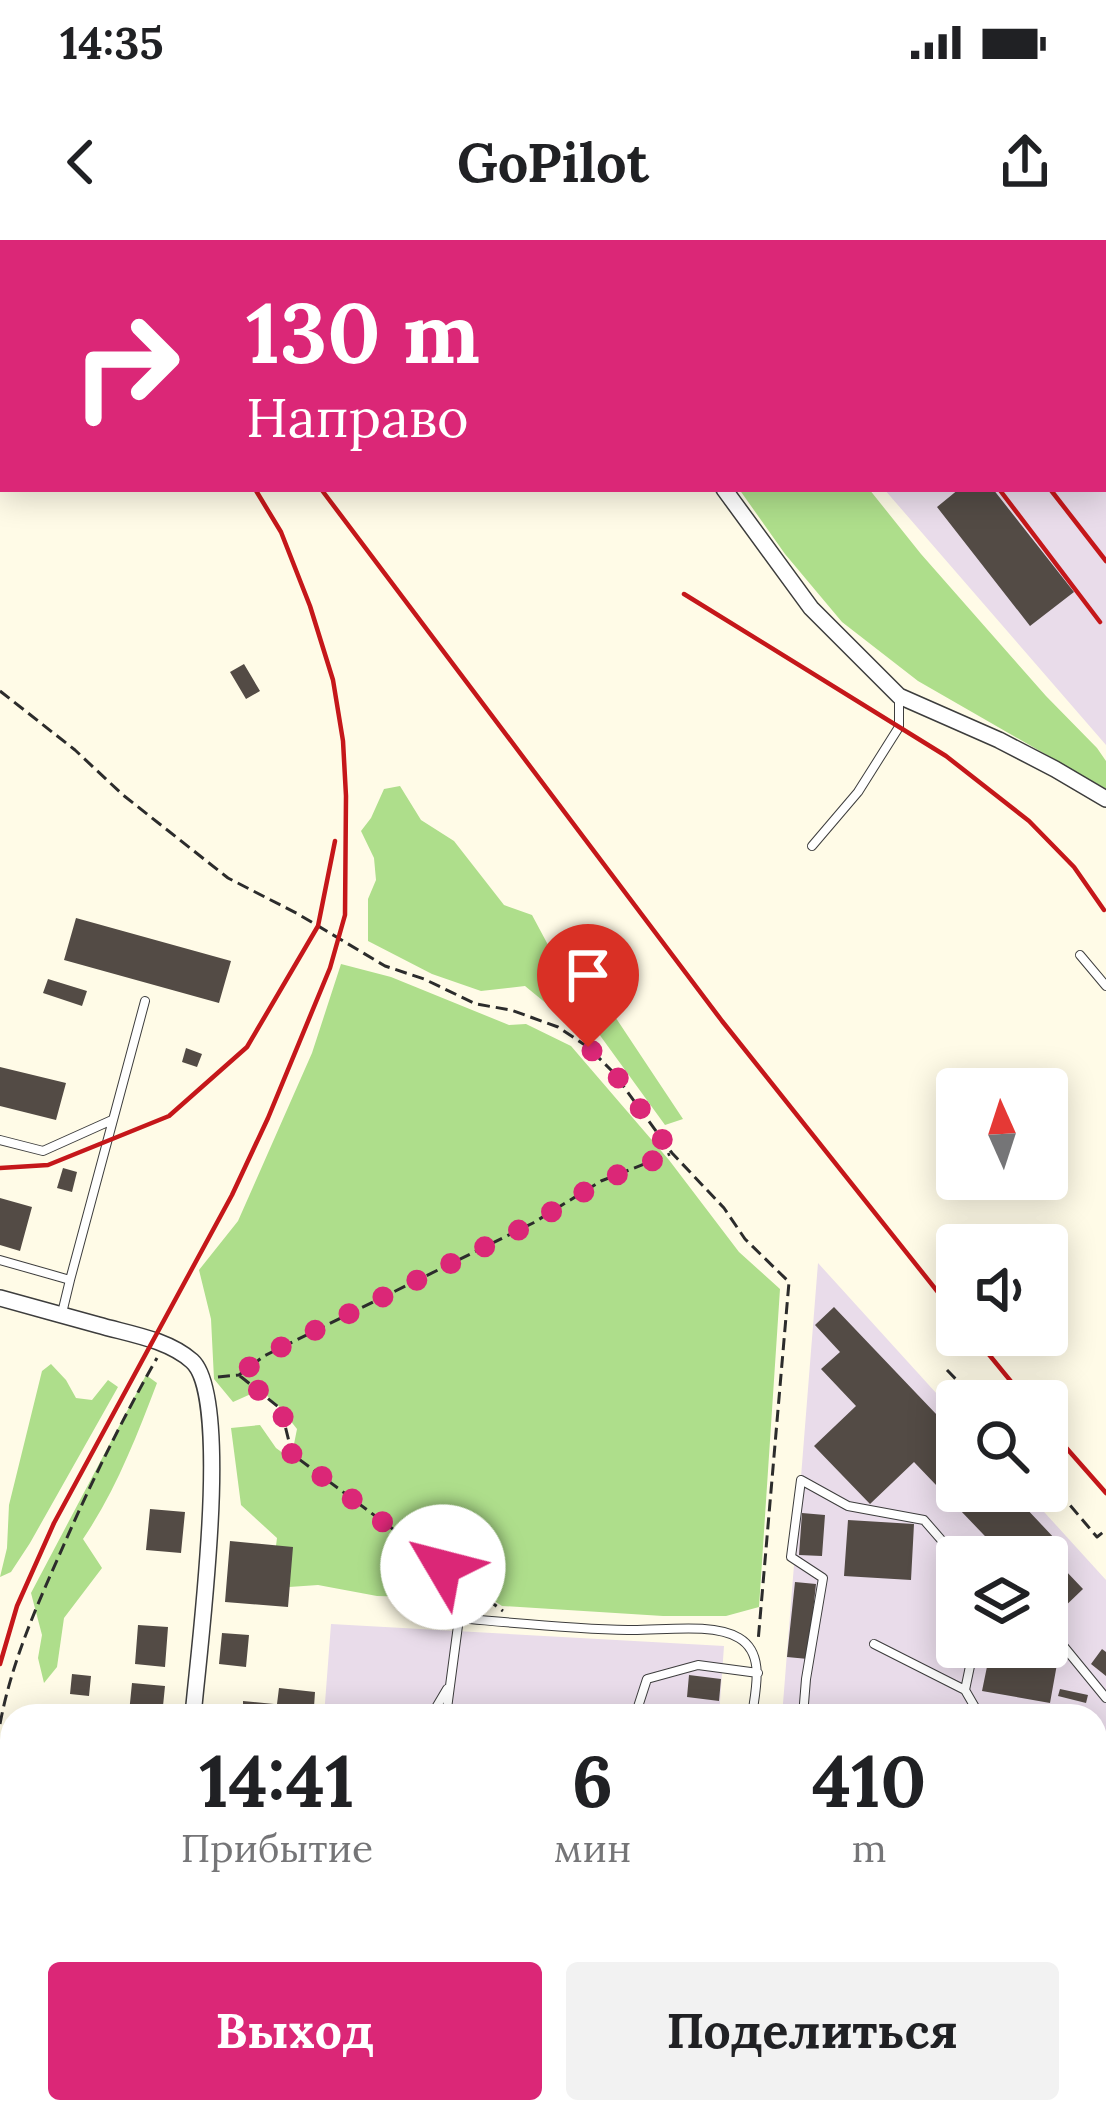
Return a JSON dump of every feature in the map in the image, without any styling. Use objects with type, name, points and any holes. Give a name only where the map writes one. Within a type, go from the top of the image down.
[{"type":"street","points":[[726,492],[811,608],[899,696],[1018,750],[1106,800]]},
{"type":"street","points":[[0,1298],[159,1343],[194,1363],[203,1379],[212,1432],[209,1535],[194,1704]]},
{"type":"lane","points":[[812,846],[858,792],[899,728],[899,696]]},
{"type":"lane","points":[[1080,955],[1106,986]]},
{"type":"lane","points":[[61,1315],[145,1001]]},
{"type":"lane","points":[[0,1140],[43,1151],[113,1120]]},
{"type":"lane","points":[[0,1260],[70,1280]]},
{"type":"lane","points":[[804,1704],[823,1578],[790,1557],[801,1480],[848,1505],[924,1520],[938,1536]]},
{"type":"lane","points":[[448,1704],[460,1618],[626,1630],[714,1629],[742,1639],[755,1658],[754,1704]]},
{"type":"lane","points":[[874,1644],[965,1690],[973,1704]]},
{"type":"lane","points":[[1068,1651],[1106,1697]]},
{"type":"lane","points":[[639,1704],[646,1679],[698,1665],[758,1673]]},
{"type":"lane","points":[[965,1690],[970,1668]]},
{"type":"lane","points":[[438,1704],[451,1683]]},
{"type":"path","points":[[0,691],[229,878],[386,966],[476,1004],[511,1010],[558,1027],[588,1047],[614,1072],[672,1153],[724,1208],[745,1239],[789,1282],[758,1623],[758,1673]]},
{"type":"path","points":[[203,1379],[239,1375],[263,1356],[533,1223],[602,1181],[672,1153]]},
{"type":"path","points":[[4,1704],[29,1622],[159,1343]]},
{"type":"path","points":[[947,1370],[956,1380]]},
{"type":"path","points":[[239,1375],[281,1408],[292,1454],[519,1623]]},
{"type":"path","points":[[1068,1503],[1097,1537],[1106,1530]]},
{"type":"shaded area","points":[[887,492],[1106,492],[1106,745]]},
{"type":"shaded area","points":[[818,1263],[936,1393],[936,1512],[1044,1512],[1066,1536],[936,1536],[936,1668],[1068,1668],[1068,1538],[1106,1580],[1106,1704],[783,1704]]},
{"type":"shaded area","points":[[331,1624],[724,1646],[720,1704],[325,1704]]},
{"type":"green space","points":[[741,492],[871,492],[1046,696],[1097,748],[1106,761],[1106,789],[918,681],[842,622]]},
{"type":"green space","points":[[400,786],[421,820],[454,841],[504,905],[532,915],[562,971],[596,988],[683,1119],[665,1125],[591,1023],[553,1009],[525,986],[481,991],[432,974],[368,941],[368,899],[376,880],[374,858],[361,831],[384,789]]},
{"type":"green space","points":[[341,964],[391,977],[509,1025],[526,1024],[571,1046],[669,1160],[739,1252],[780,1289],[759,1607],[726,1616],[663,1616],[502,1606],[467,1583],[454,1598],[377,1596],[318,1585],[289,1587],[273,1569],[277,1538],[241,1505],[231,1428],[260,1425],[276,1448],[291,1459],[297,1429],[260,1390],[233,1402],[214,1379],[211,1319],[199,1270],[238,1221],[312,1053]]},
{"type":"green space","points":[[51,1364],[76,1398],[92,1400],[108,1380],[118,1387],[30,1543],[11,1572],[0,1577],[9,1505],[42,1371]]},
{"type":"green space","points":[[146,1375],[157,1383],[115,1483],[83,1539],[102,1568],[64,1618],[57,1667],[44,1683],[38,1658],[42,1635],[31,1593]]},
{"type":"building","points":[[955,492],[995,492],[1074,592],[1030,626],[937,507]]},
{"type":"building","points":[[244,664],[260,691],[246,699],[230,672]]},
{"type":"building","points":[[76,918],[231,961],[219,1003],[64,960]]},
{"type":"building","points":[[48,979],[87,991],[82,1006],[43,993]]},
{"type":"building","points":[[186,1048],[202,1054],[197,1067],[182,1062]]},
{"type":"building","points":[[0,1067],[66,1083],[56,1120],[0,1106]]},
{"type":"building","points":[[63,1168],[77,1172],[72,1192],[57,1188]]},
{"type":"building","points":[[0,1198],[32,1207],[20,1251],[0,1245]]},
{"type":"building","points":[[834,1307],[936,1414],[936,1485],[914,1462],[870,1504],[814,1446],[856,1406],[821,1369],[840,1352],[815,1325]]},
{"type":"building","points":[[150,1509],[185,1512],[181,1553],[146,1550]]},
{"type":"building","points":[[962,1512],[1030,1512],[1052,1536],[985,1536]]},
{"type":"building","points":[[802,1513],[825,1515],[822,1556],[799,1555]]},
{"type":"building","points":[[848,1520],[914,1524],[911,1580],[844,1576]]},
{"type":"building","points":[[230,1541],[293,1547],[288,1607],[225,1602]]},
{"type":"building","points":[[1068,1573],[1083,1589],[1068,1603]]},
{"type":"building","points":[[795,1582],[816,1584],[808,1659],[787,1657]]},
{"type":"building","points":[[138,1625],[168,1627],[165,1667],[135,1664]]},
{"type":"building","points":[[222,1633],[249,1635],[246,1667],[219,1664]]},
{"type":"building","points":[[1102,1649],[1106,1652],[1106,1676],[1091,1664]]},
{"type":"building","points":[[987,1668],[1056,1668],[1050,1703],[982,1691]]},
{"type":"building","points":[[72,1674],[91,1676],[89,1696],[70,1694]]},
{"type":"building","points":[[689,1675],[721,1679],[719,1701],[687,1697]]},
{"type":"building","points":[[132,1683],[165,1686],[163,1704],[130,1704]]},
{"type":"building","points":[[279,1688],[315,1692],[314,1704],[277,1704]]},
{"type":"building","points":[[1060,1689],[1088,1695],[1086,1703],[1058,1696]]},
{"type":"railway","points":[[0,1664],[17,1606],[54,1523],[232,1195],[268,1118],[330,968],[345,915],[346,796],[333,680],[281,532],[257,492]]},
{"type":"railway","points":[[323,492],[722,1021],[936,1290]]},
{"type":"railway","points":[[1001,492],[1100,622]]},
{"type":"railway","points":[[1052,492],[1106,561]]},
{"type":"railway","points":[[684,594],[946,756],[1029,821],[1074,867],[1104,910]]},
{"type":"railway","points":[[0,1168],[48,1165],[169,1116],[247,1047],[318,926],[335,841]]},
{"type":"railway","points":[[990,1356],[1010,1380]]},
{"type":"railway","points":[[1068,1450],[1106,1493]]},
{"type":"route","points":[[443,1567],[292,1454],[281,1408],[239,1375],[263,1356],[533,1223],[602,1181],[672,1153],[614,1072],[588,1047]]}]
